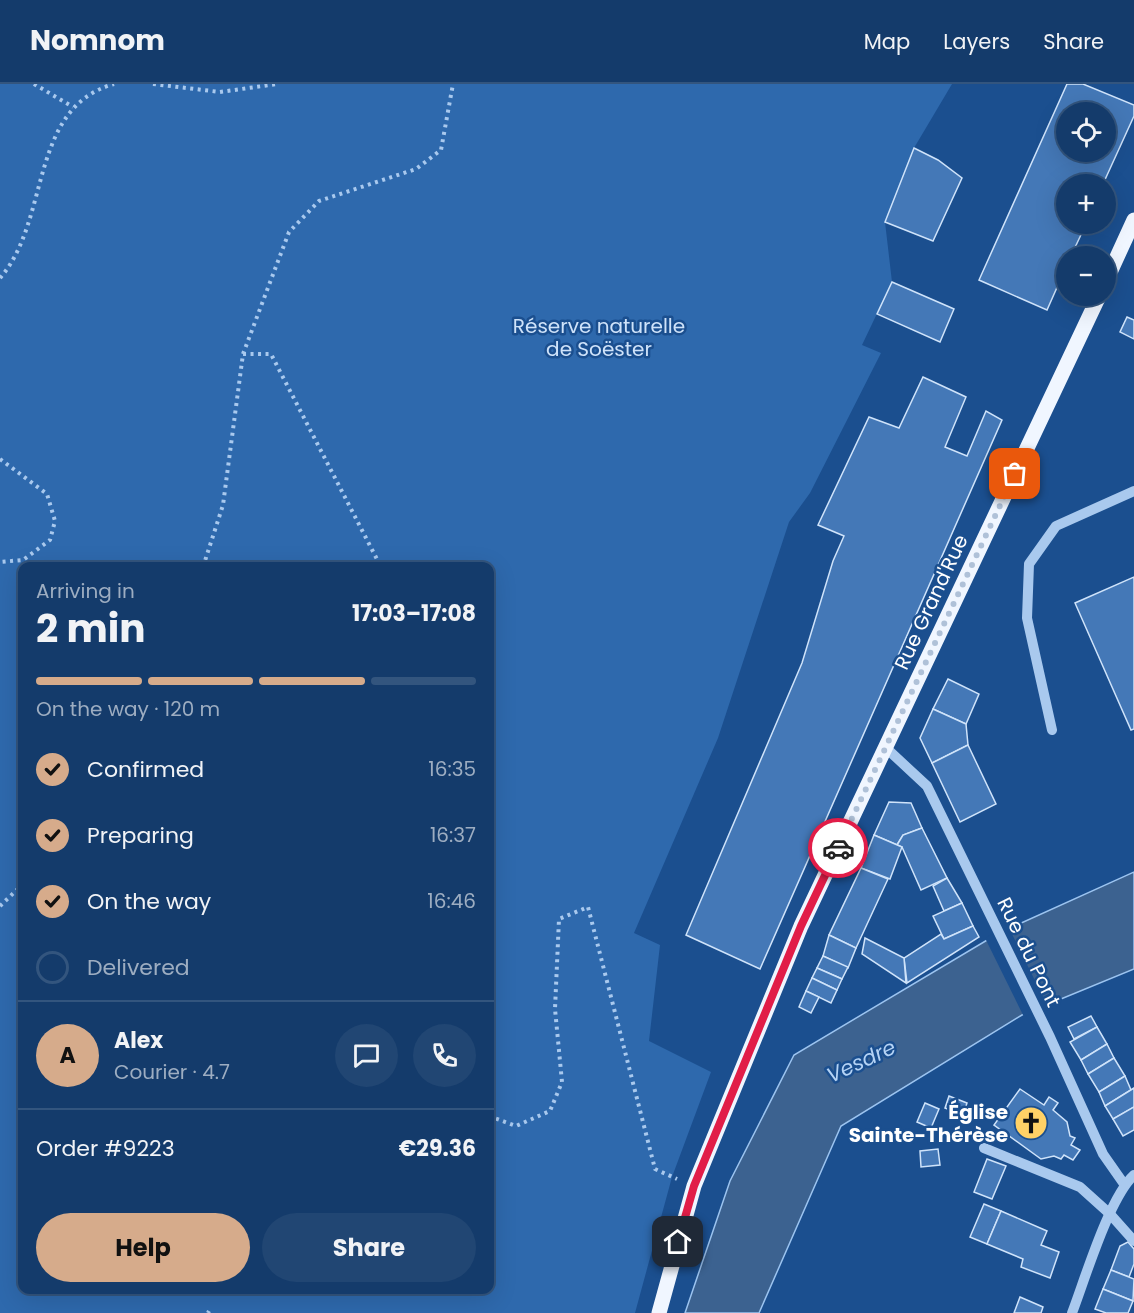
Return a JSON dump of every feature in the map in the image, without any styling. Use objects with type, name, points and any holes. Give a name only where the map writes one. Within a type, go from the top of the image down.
[{"type":"main road","points":[[1116,259],[1134,220]]},
{"type":"main road","name":"Rue Grand'Rue","points":[[659,1313],[694,1186],[801,926],[1094,306]]},
{"type":"street","points":[[1052,730],[1027,618],[1029,564],[1056,526],[1134,491]]},
{"type":"street","name":"Rue du Pont","points":[[885,747],[927,786],[1050,1037],[1103,1155],[1124,1184]]},
{"type":"street","points":[[984,1149],[1080,1186],[1134,1241]]},
{"type":"street","points":[[1072,1313],[1110,1214],[1124,1184],[1134,1175]]},
{"type":"path","points":[[34,84],[73,107]]},
{"type":"path","points":[[0,278],[7,270],[27,233],[52,140],[73,107],[101,88],[114,84]]},
{"type":"path","points":[[153,84],[220,92],[277,84]]},
{"type":"path","points":[[205,562],[223,505],[243,354],[289,232],[319,201],[416,169],[441,150],[453,84]]},
{"type":"path","points":[[243,354],[271,354],[378,562]]},
{"type":"path","points":[[0,459],[47,494],[55,521],[50,540],[23,560],[0,561]]},
{"type":"path","points":[[0,906],[18,889]]},
{"type":"path","points":[[494,1118],[516,1126],[550,1111],[562,1082],[555,1009],[559,919],[588,907],[655,1169],[694,1186]]},
{"type":"green space","name":"Réserve naturelle de Soëster","points":[[0,84],[952,84],[914,148],[885,222],[892,282],[862,345],[881,353],[810,493],[789,522],[718,738],[634,933],[660,945],[649,1041],[711,1072],[672,1177],[635,1313],[0,1313]]},
{"type":"water","name":"Vesdre","points":[[1134,872],[1134,969],[1022,1015],[841,1126],[759,1313],[685,1313],[730,1181],[794,1055],[999,933]]},
{"type":"pier","points":[[1008,926],[1048,1007],[1024,1017],[985,938]]},
{"type":"building","points":[[1067,84],[1083,84],[1134,105],[1134,116],[1116,155],[1116,102],[1059,102]]},
{"type":"building","points":[[1056,108],[1056,162],[1113,162],[1108,174],[1056,174],[1056,234],[1081,234],[1076,246],[1056,246],[1056,290],[1047,310],[979,280]]},
{"type":"building","points":[[914,148],[938,160],[962,178],[933,241],[885,222]]},
{"type":"building","points":[[892,282],[954,309],[940,342],[877,314]]},
{"type":"building","points":[[1127,317],[1134,320],[1134,339],[1120,332]]},
{"type":"building","points":[[923,377],[966,397],[945,447],[967,456],[986,411],[1002,420],[760,969],[686,935],[802,663],[833,561],[844,536],[818,525],[869,417],[899,428]]},
{"type":"building","points":[[1134,577],[1134,729],[1131,730],[1075,603]]},
{"type":"building","points":[[948,679],[979,694],[966,724],[933,709]]},
{"type":"building","points":[[933,709],[966,724],[968,745],[932,763],[920,738]]},
{"type":"building","points":[[968,745],[996,804],[960,822],[932,763]]},
{"type":"building","points":[[889,802],[911,803],[922,828],[903,835],[897,845],[874,835]]},
{"type":"building","points":[[922,828],[947,878],[921,890],[902,847],[897,845],[903,835]]},
{"type":"building","points":[[874,835],[902,847],[890,879],[861,868]]},
{"type":"building","points":[[861,868],[888,879],[856,948],[829,935]]},
{"type":"building","points":[[947,878],[962,903],[944,911],[933,886]]},
{"type":"building","points":[[962,903],[973,926],[944,939],[933,916]]},
{"type":"building","points":[[973,926],[979,937],[907,983],[904,958],[941,934],[944,939]]},
{"type":"building","points":[[829,935],[856,948],[848,968],[823,956]]},
{"type":"building","points":[[865,938],[904,958],[906,983],[862,954]]},
{"type":"building","points":[[823,956],[848,967],[842,979],[817,968]]},
{"type":"building","points":[[817,968],[842,979],[837,990],[812,978]]},
{"type":"building","points":[[812,978],[837,990],[831,1003],[806,991]]},
{"type":"building","points":[[806,991],[819,997],[811,1013],[799,1007]]},
{"type":"building","points":[[1091,1016],[1097,1027],[1074,1039],[1068,1027]]},
{"type":"building","points":[[1097,1027],[1107,1044],[1081,1060],[1070,1042]]},
{"type":"building","points":[[1107,1044],[1114,1058],[1088,1074],[1081,1060]]},
{"type":"building","points":[[1114,1058],[1125,1076],[1099,1092],[1088,1074]]},
{"type":"building","points":[[1125,1076],[1131,1090],[1105,1106],[1099,1092]]},
{"type":"building","points":[[1134,1088],[1134,1107],[1113,1119],[1105,1106]]},
{"type":"building","name":"Église Sainte-Thérèse","points":[[1020,1089],[1044,1105],[1049,1097],[1058,1103],[1053,1110],[1067,1122],[1070,1136],[1075,1138],[1071,1145],[1080,1150],[1073,1160],[1064,1155],[1061,1159],[1054,1156],[1041,1159],[994,1125]]},
{"type":"building","points":[[949,1096],[967,1103],[963,1115],[945,1108]]},
{"type":"building","points":[[925,1103],[939,1109],[931,1128],[917,1122]]},
{"type":"building","points":[[1134,1107],[1134,1130],[1123,1136],[1113,1119]]},
{"type":"building","points":[[938,1149],[940,1165],[921,1167],[920,1151]]},
{"type":"building","points":[[987,1159],[1006,1166],[992,1199],[974,1192]]},
{"type":"building","points":[[984,1204],[1001,1211],[987,1244],[970,1237]]},
{"type":"building","points":[[1001,1211],[1047,1231],[1041,1245],[1059,1252],[1050,1278],[1021,1267],[1023,1259],[987,1244]]},
{"type":"building","points":[[1128,1242],[1134,1249],[1134,1264],[1129,1277],[1111,1270],[1120,1246]]},
{"type":"building","points":[[1111,1270],[1134,1279],[1133,1301],[1103,1289]]},
{"type":"building","points":[[1103,1289],[1133,1301],[1128,1313],[1106,1313],[1095,1309]]},
{"type":"building","points":[[1020,1297],[1043,1307],[1041,1313],[1014,1313]]},
{"type":"way so far","points":[[838,848],[1015,474]]},
{"type":"place","name":"Église Sainte-Thérèse","points":[[1031,1123]]},
{"type":"route","points":[[678,1242],[694,1186],[801,926],[838,848]]}]
